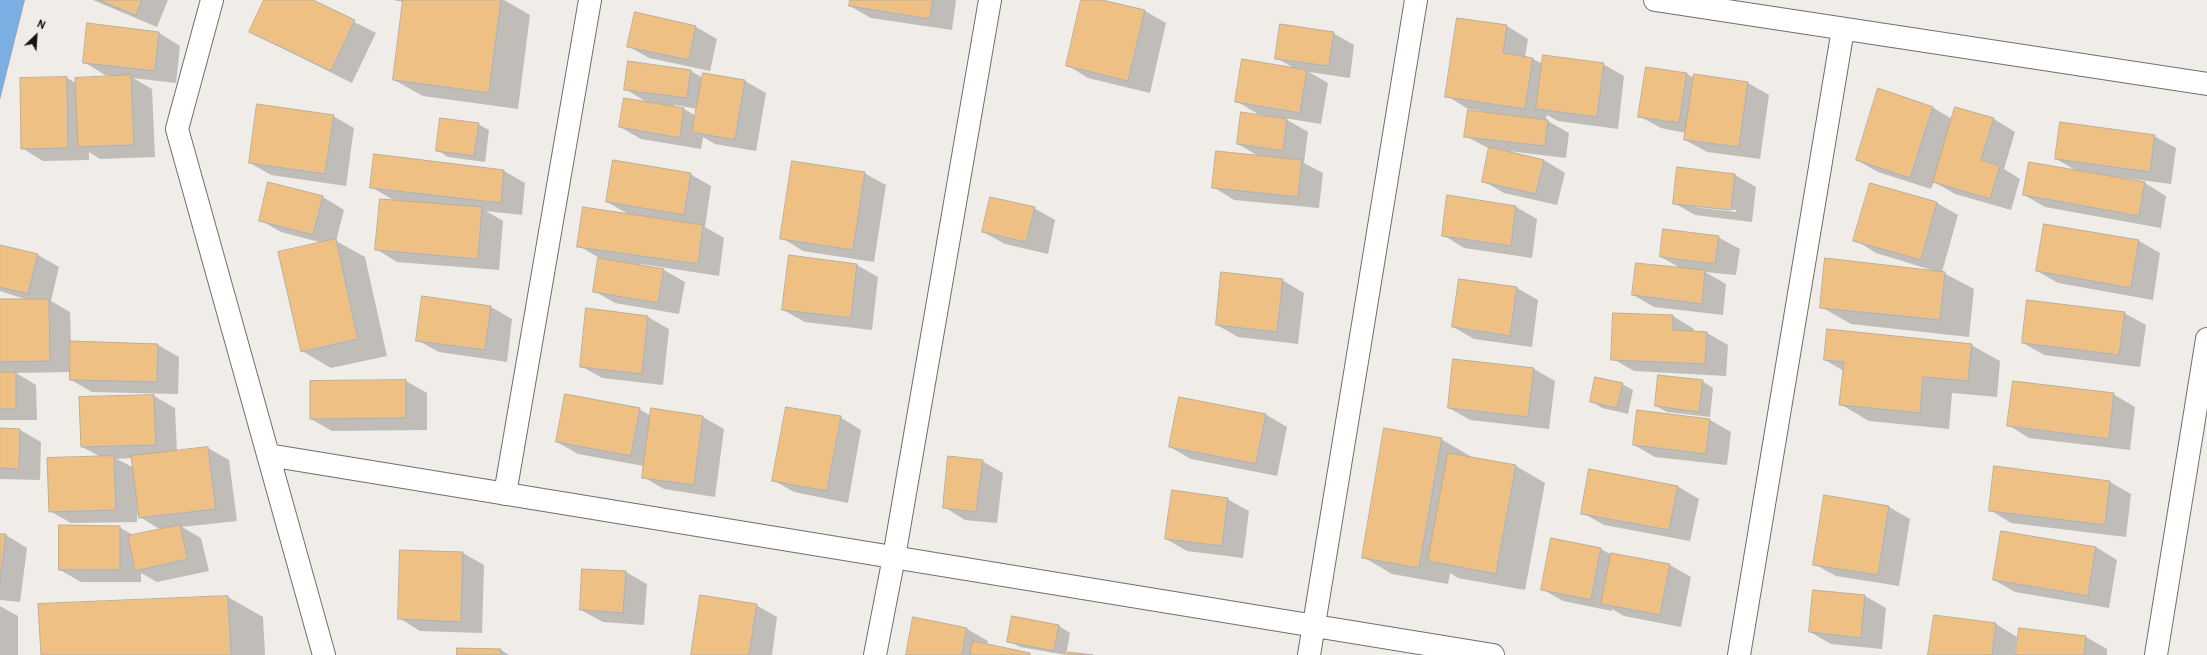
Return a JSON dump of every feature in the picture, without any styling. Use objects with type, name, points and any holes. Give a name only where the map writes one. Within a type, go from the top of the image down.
[{"type":"street","points":[[212,0],[177,129],[324,655]]},
{"type":"street","points":[[505,494],[590,0]]},
{"type":"street","points":[[876,655],[990,0]]},
{"type":"street","points":[[1309,655],[1416,0]]},
{"type":"street","points":[[1654,0],[2207,84]]},
{"type":"street","points":[[1739,655],[1843,29]]},
{"type":"street","points":[[2156,655],[2207,339]]},
{"type":"street","points":[[268,455],[1493,655]]},
{"type":"water","points":[[0,0],[25,0],[0,100]]},
{"type":"building","points":[[99,0],[142,0],[136,15]]},
{"type":"building","points":[[264,0],[313,0],[355,20],[331,71],[249,32]]},
{"type":"building","points":[[403,0],[501,0],[489,93],[393,80]]},
{"type":"building","points":[[850,0],[933,0],[930,19],[849,6]]},
{"type":"building","points":[[1081,0],[1102,0],[1145,10],[1128,81],[1066,66]]},
{"type":"building","points":[[635,12],[696,26],[689,60],[627,47]]},
{"type":"building","points":[[1457,18],[1507,25],[1503,53],[1533,58],[1525,109],[1445,97]]},
{"type":"building","points":[[87,23],[159,32],[155,71],[83,63]]},
{"type":"building","points":[[1280,24],[1334,32],[1329,66],[1275,59]]},
{"type":"building","points":[[1543,55],[1604,63],[1597,117],[1536,109]]},
{"type":"building","points":[[1242,59],[1307,70],[1300,113],[1235,102]]},
{"type":"building","points":[[628,61],[691,70],[687,98],[624,90]]},
{"type":"building","points":[[1646,67],[1687,73],[1679,123],[1638,117]]},
{"type":"building","points":[[703,73],[745,80],[735,140],[692,132]]},
{"type":"building","points":[[1694,74],[1748,82],[1739,147],[1684,140]]},
{"type":"building","points":[[131,75],[134,145],[78,147],[75,78]]},
{"type":"building","points":[[67,77],[68,148],[21,149],[20,78]]},
{"type":"building","points":[[1878,88],[1933,107],[1910,178],[1856,160]]},
{"type":"building","points":[[624,98],[684,108],[680,138],[619,127]]},
{"type":"building","points":[[257,104],[334,115],[325,174],[249,163]]},
{"type":"building","points":[[1955,107],[1994,118],[1981,160],[2000,166],[1990,199],[1933,182]]},
{"type":"building","points":[[1468,110],[1548,120],[1545,146],[1464,137]]},
{"type":"building","points":[[1241,112],[1287,119],[1283,151],[1237,144]]},
{"type":"building","points":[[440,118],[479,123],[474,156],[436,151]]},
{"type":"building","points":[[2060,122],[2155,135],[2150,172],[2055,159]]},
{"type":"building","points":[[1489,147],[1544,160],[1536,194],[1482,182]]},
{"type":"building","points":[[1216,151],[1302,160],[1298,197],[1212,188]]},
{"type":"building","points":[[374,154],[504,170],[501,203],[370,188]]},
{"type":"building","points":[[613,160],[691,173],[684,215],[606,202]]},
{"type":"building","points":[[792,161],[865,172],[853,250],[780,239]]},
{"type":"building","points":[[2029,162],[2145,182],[2139,216],[2023,195]]},
{"type":"building","points":[[1677,167],[1735,174],[1731,210],[1673,204]]},
{"type":"building","points":[[268,182],[323,196],[313,235],[259,221]]},
{"type":"building","points":[[1870,183],[1937,202],[1921,260],[1853,241]]},
{"type":"building","points":[[1447,195],[1516,206],[1511,246],[1442,236]]},
{"type":"building","points":[[990,197],[1035,207],[1026,242],[982,232]]},
{"type":"building","points":[[380,199],[482,207],[478,259],[375,250]]},
{"type":"building","points":[[583,207],[703,225],[698,264],[577,247]]},
{"type":"building","points":[[2044,224],[2139,240],[2131,288],[2036,271]]},
{"type":"building","points":[[1663,229],[1719,236],[1715,264],[1660,257]]},
{"type":"building","points":[[336,239],[358,339],[301,352],[278,252]]},
{"type":"building","points":[[0,245],[38,254],[28,294],[0,287]]},
{"type":"building","points":[[789,255],[857,264],[851,318],[782,310]]},
{"type":"building","points":[[598,258],[664,269],[658,303],[593,292]]},
{"type":"building","points":[[1825,258],[1945,272],[1940,320],[1820,308]]},
{"type":"building","points":[[1636,263],[1705,270],[1702,304],[1632,295]]},
{"type":"building","points":[[1221,272],[1283,279],[1277,332],[1216,325]]},
{"type":"building","points":[[1459,279],[1517,287],[1510,336],[1452,327]]},
{"type":"building","points":[[422,296],[491,306],[485,350],[416,341]]},
{"type":"building","points":[[0,299],[49,299],[50,361],[0,362]]},
{"type":"building","points":[[2027,300],[2125,312],[2119,355],[2022,343]]},
{"type":"building","points":[[586,308],[648,316],[642,374],[580,367]]},
{"type":"building","points":[[1613,313],[1673,315],[1673,330],[1707,332],[1705,364],[1611,360]]},
{"type":"building","points":[[1827,329],[1972,344],[1968,381],[1923,377],[1920,413],[1839,405],[1844,362],[1824,360]]},
{"type":"building","points":[[70,341],[158,344],[157,382],[70,380]]},
{"type":"building","points":[[1453,359],[1534,368],[1528,417],[1448,408]]},
{"type":"building","points":[[0,372],[16,372],[16,409],[0,409]]},
{"type":"building","points":[[1658,375],[1703,380],[1699,412],[1655,406]]},
{"type":"building","points":[[1595,377],[1623,383],[1617,408],[1590,402]]},
{"type":"building","points":[[406,380],[406,418],[310,419],[310,381]]},
{"type":"building","points":[[2013,381],[2114,393],[2109,439],[2007,426]]},
{"type":"building","points":[[565,394],[640,408],[631,456],[556,442]]},
{"type":"building","points":[[154,395],[156,445],[81,447],[79,397]]},
{"type":"building","points":[[1179,397],[1266,414],[1256,464],[1169,447]]},
{"type":"building","points":[[786,407],[841,416],[827,491],[772,481]]},
{"type":"building","points":[[651,408],[703,416],[694,485],[642,478]]},
{"type":"building","points":[[1637,410],[1710,419],[1706,454],[1633,445]]},
{"type":"building","points":[[0,428],[20,429],[19,469],[0,468]]},
{"type":"building","points":[[1384,428],[1442,438],[1419,568],[1362,558]]},
{"type":"building","points":[[208,447],[216,509],[139,518],[131,456]]},
{"type":"building","points":[[1448,453],[1516,465],[1496,574],[1428,561]]},
{"type":"building","points":[[114,456],[116,510],[49,512],[47,458]]},
{"type":"building","points":[[948,456],[983,460],[976,512],[943,508]]},
{"type":"building","points":[[1994,466],[2110,481],[2105,525],[1989,511]]},
{"type":"building","points":[[1589,469],[1678,486],[1669,530],[1581,514]]},
{"type":"building","points":[[1172,490],[1228,498],[1222,546],[1165,539]]},
{"type":"building","points":[[1824,495],[1889,506],[1878,575],[1813,565]]},
{"type":"building","points":[[59,525],[120,526],[120,570],[59,570]]},
{"type":"building","points":[[180,525],[188,559],[135,571],[128,536]]},
{"type":"building","points":[[2001,531],[2096,547],[2088,596],[1993,580]]},
{"type":"building","points":[[0,534],[6,534],[0,582]]},
{"type":"building","points":[[1551,538],[1601,548],[1591,600],[1541,590]]},
{"type":"building","points":[[400,550],[463,552],[461,622],[398,619]]},
{"type":"building","points":[[1611,553],[1670,564],[1660,615],[1601,604]]},
{"type":"building","points":[[582,569],[626,571],[623,613],[580,610]]},
{"type":"building","points":[[1813,590],[1865,595],[1861,638],[1809,632]]},
{"type":"building","points":[[700,595],[757,604],[749,655],[691,655]]},
{"type":"building","points":[[228,596],[231,655],[41,655],[38,604]]},
{"type":"building","points":[[1934,615],[1996,623],[1992,655],[1928,655]]},
{"type":"building","points":[[1012,616],[1059,625],[1054,651],[1007,642]]},
{"type":"building","points":[[913,617],[967,628],[962,655],[906,655]]},
{"type":"building","points":[[2019,628],[2086,636],[2084,655],[2016,655]]},
{"type":"building","points":[[973,641],[1030,653],[1030,655],[970,655]]},
{"type":"building","points":[[457,648],[501,649],[501,655],[457,655]]},
{"type":"building","points":[[1068,652],[1093,655],[1067,655]]}]
